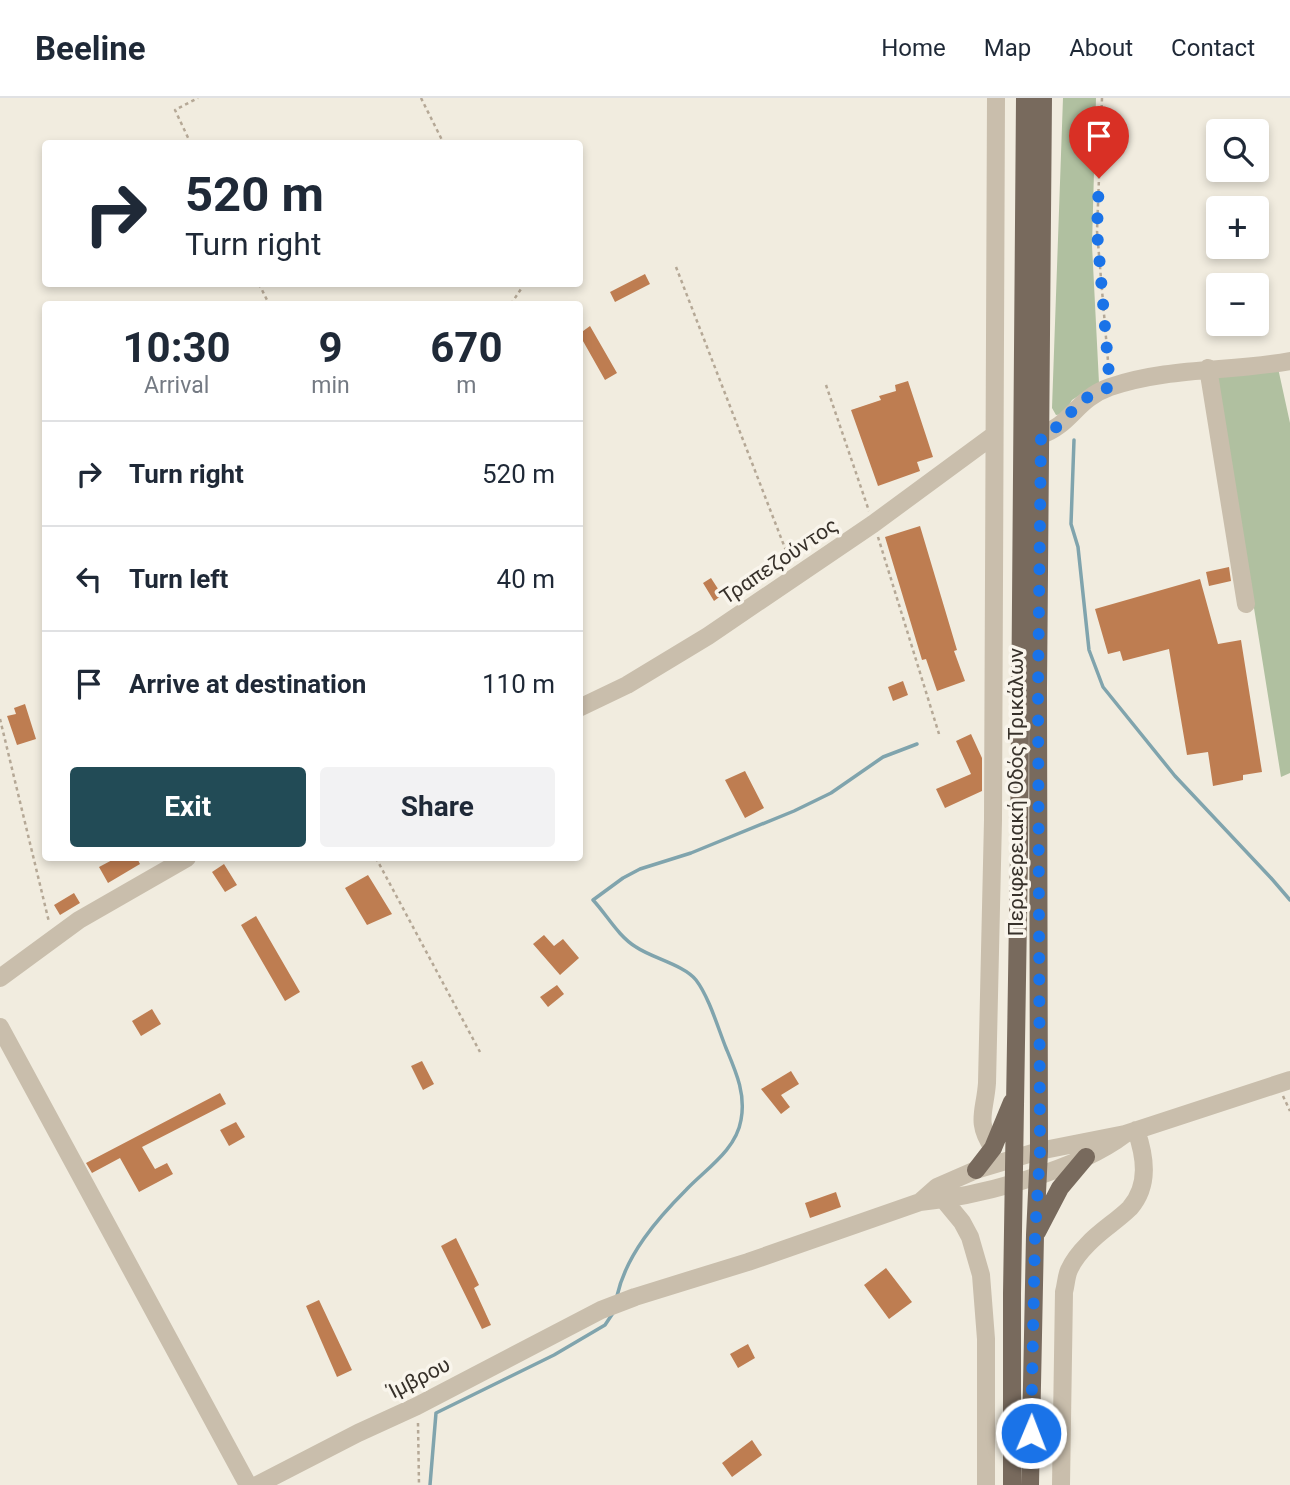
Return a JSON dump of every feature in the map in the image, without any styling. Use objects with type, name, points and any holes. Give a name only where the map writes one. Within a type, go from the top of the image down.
[{"type":"main road","name":"Περιφερειακή Οδός Τρικάλων","points":[[1012,1485],[1025,98]]},
{"type":"main road","name":"Περιφερειακή Οδός Τρικάλων","points":[[1030,1485],[1035,1235],[1040,1151],[1038,690],[1043,98]]},
{"type":"main road","points":[[976,1170],[993,1147],[1015,1092]]},
{"type":"main road","points":[[1035,1235],[1060,1188],[1086,1157]]},
{"type":"street","points":[[993,1147],[983,1133],[982,1125],[987,1083],[993,820],[996,98]]},
{"type":"street","points":[[1041,435],[1055,430],[1065,422],[1091,394],[1110,387],[1148,376],[1290,361]]},
{"type":"street","points":[[1208,369],[1246,604]]},
{"type":"street","name":"Τραπεζούντος","points":[[583,706],[647,674],[796,578],[994,435]]},
{"type":"street","points":[[0,978],[117,896],[181,861]]},
{"type":"street","points":[[0,1027],[248,1485]]},
{"type":"street","points":[[920,1202],[937,1187],[976,1170],[1040,1151],[1131,1132],[1290,1080]]},
{"type":"street","points":[[920,1202],[943,1199],[1039,1174],[1086,1157],[1131,1132]]},
{"type":"street","points":[[1061,1485],[1064,1292],[1069,1269],[1082,1251],[1137,1198],[1144,1179],[1144,1152],[1131,1132]]},
{"type":"street","points":[[943,1199],[962,1222],[970,1237],[981,1275],[986,1339],[986,1485]]},
{"type":"street","name":"Ίμβρου","points":[[257,1485],[358,1433],[418,1406],[601,1310],[920,1202]]},
{"type":"path","points":[[189,140],[175,110],[198,98]]},
{"type":"path","points":[[421,98],[442,140]]},
{"type":"path","points":[[1102,98],[1097,231],[1110,387]]},
{"type":"path","points":[[676,267],[796,578]]},
{"type":"path","points":[[826,385],[939,734]]},
{"type":"path","points":[[0,719],[52,939]]},
{"type":"path","points":[[378,861],[480,1052]]},
{"type":"path","points":[[418,1406],[421,1476],[419,1485]]},
{"type":"green space","points":[[1063,98],[1096,98],[1092,245],[1099,383],[1072,400],[1064,414],[1056,415],[1052,408]]},
{"type":"green space","points":[[1278,368],[1290,423],[1290,773],[1281,777],[1213,373]]},
{"type":"building","points":[[645,274],[650,284],[615,302],[610,292]]},
{"type":"building","points":[[590,326],[617,373],[605,380],[583,341],[583,331]]},
{"type":"building","points":[[908,381],[933,457],[917,462],[920,471],[878,486],[851,410],[881,400],[879,396],[896,391],[895,385]]},
{"type":"building","points":[[920,526],[957,650],[954,651],[965,681],[937,691],[926,659],[922,660],[885,537]]},
{"type":"building","points":[[1229,567],[1231,581],[1209,586],[1206,572]]},
{"type":"building","points":[[711,578],[722,595],[714,601],[703,583]]},
{"type":"building","points":[[1200,579],[1218,644],[1241,640],[1262,772],[1243,775],[1243,780],[1213,786],[1208,752],[1187,755],[1169,649],[1123,661],[1120,651],[1108,654],[1095,609]]},
{"type":"building","points":[[903,681],[908,695],[893,701],[888,687]]},
{"type":"building","points":[[25,704],[36,739],[17,745],[7,716],[16,714],[14,708]]},
{"type":"building","points":[[971,734],[982,758],[982,791],[945,808],[936,789],[971,774],[956,741]]},
{"type":"building","points":[[745,771],[764,808],[745,818],[725,780]]},
{"type":"building","points":[[110,861],[138,861],[140,864],[108,883],[99,867]]},
{"type":"building","points":[[224,864],[237,885],[225,892],[212,872]]},
{"type":"building","points":[[368,875],[392,914],[367,925],[345,888]]},
{"type":"building","points":[[74,893],[80,903],[60,915],[54,905]]},
{"type":"building","points":[[256,916],[300,992],[285,1001],[241,925]]},
{"type":"building","points":[[544,935],[554,946],[563,939],[579,958],[560,975],[533,944]]},
{"type":"building","points":[[557,985],[564,994],[548,1007],[540,997]]},
{"type":"building","points":[[152,1009],[161,1024],[141,1036],[132,1021]]},
{"type":"building","points":[[422,1061],[434,1084],[423,1090],[411,1066]]},
{"type":"building","points":[[791,1071],[799,1084],[781,1095],[790,1107],[781,1114],[761,1089]]},
{"type":"building","points":[[220,1093],[226,1104],[142,1147],[155,1169],[167,1163],[173,1174],[139,1192],[120,1158],[92,1173],[86,1163]]},
{"type":"building","points":[[236,1122],[245,1137],[229,1146],[220,1130]]},
{"type":"building","points":[[836,1192],[841,1207],[810,1218],[805,1203]]},
{"type":"building","points":[[456,1238],[479,1285],[474,1288],[491,1325],[482,1329],[441,1246]]},
{"type":"building","points":[[886,1268],[912,1302],[889,1319],[864,1285]]},
{"type":"building","points":[[319,1300],[352,1370],[337,1377],[306,1306]]},
{"type":"building","points":[[748,1344],[755,1358],[738,1368],[730,1354]]},
{"type":"building","points":[[752,1440],[762,1455],[732,1477],[722,1463]]},
{"type":"waterway","points":[[1074,440],[1071,524],[1078,547],[1089,650],[1103,687],[1175,776],[1290,900]]},
{"type":"waterway","points":[[617,1296],[621,1281],[644,1238],[664,1213],[733,1141],[741,1120],[742,1101],[733,1066],[709,1004],[696,980],[684,970],[630,942],[593,900],[640,869],[691,853],[794,811],[831,793],[883,757],[917,744]]},
{"type":"waterway","points":[[430,1485],[436,1413],[554,1355],[605,1325],[613,1313]]},
{"type":"route","points":[[1031,1433],[1035,1235],[1040,1151],[1038,690],[1041,435],[1055,430],[1065,422],[1091,394],[1110,387],[1097,231],[1099,178]]}]
